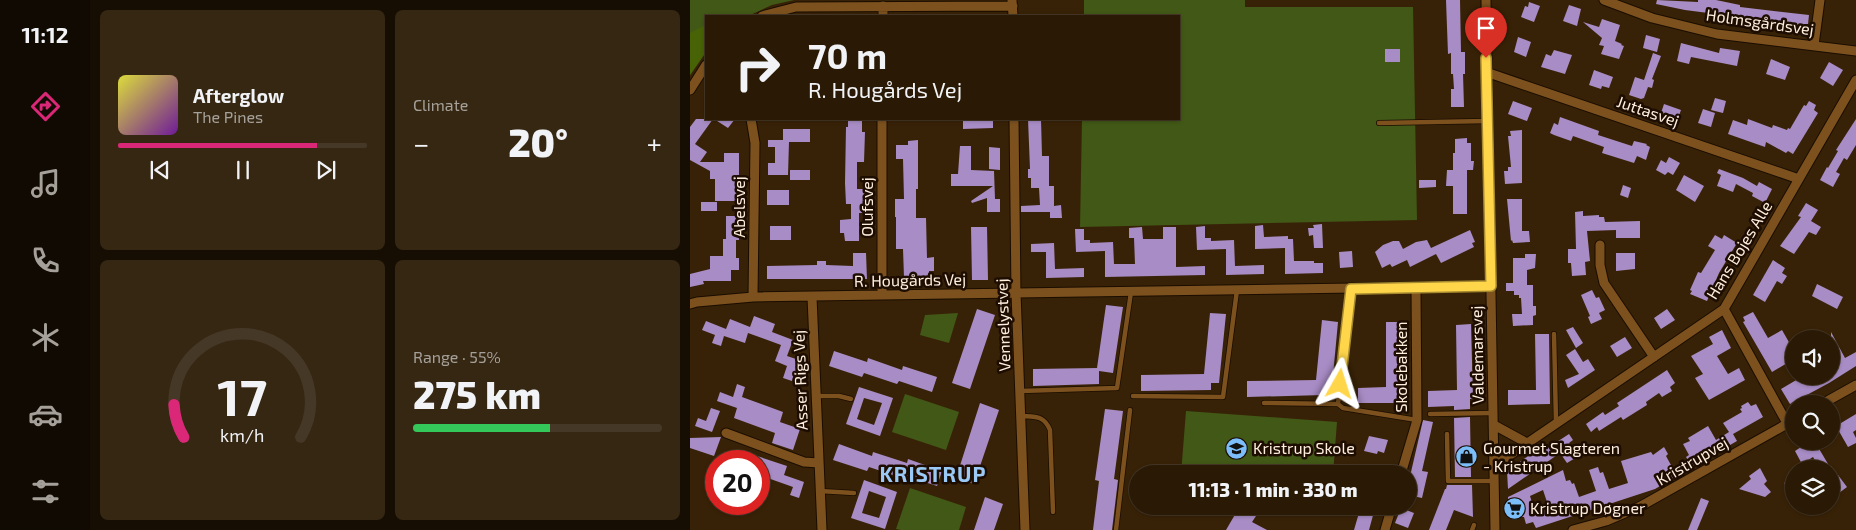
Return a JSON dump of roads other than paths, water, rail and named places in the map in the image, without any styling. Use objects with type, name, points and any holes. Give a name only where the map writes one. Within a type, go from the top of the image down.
[{"type":"street","name":"Valdemarsvej","points":[[1486,0],[1495,530]]},
{"type":"street","name":"Holmsgårdsvej","points":[[1604,0],[1652,18],[1717,34],[1856,51]]},
{"type":"street","points":[[1814,45],[1820,0]]},
{"type":"street","points":[[766,15],[796,7],[1013,3]]},
{"type":"street","points":[[883,6],[883,15]]},
{"type":"street","points":[[690,90],[705,68]]},
{"type":"street","name":"Juttasvej","points":[[1486,72],[1799,179]]},
{"type":"street","name":"Hans Bojes Alle","points":[[1494,466],[1724,309],[1856,80]]},
{"type":"street","name":"Abelsvej","points":[[752,120],[755,143],[753,297]]},
{"type":"street","name":"Olufsvej","points":[[882,120],[882,295]]},
{"type":"street","name":"Vennelystvej","points":[[1014,120],[1016,293],[1025,530]]},
{"type":"street","points":[[1600,245],[1600,265],[1604,283],[1617,305],[1654,357]]},
{"type":"street","name":"R. Hougårds Vej","points":[[690,304],[753,297],[1491,286]]},
{"type":"street","name":"Skolebakken","points":[[1404,465],[1417,420],[1416,288]]},
{"type":"street","name":"Asser Rigs Vej","points":[[812,297],[822,530]]},
{"type":"street","points":[[1724,309],[1785,413]]},
{"type":"street","points":[[1837,395],[1856,384]]},
{"type":"street","points":[[1494,425],[1527,443]]},
{"type":"street","name":"Kristrupvej","points":[[1573,530],[1606,521],[1641,506],[1785,425]]},
{"type":"street","points":[[726,433],[804,462],[819,462]]},
{"type":"street","points":[[1385,530],[1389,515]]},
{"type":"lane","points":[[1379,124],[1487,121]]},
{"type":"lane","points":[[1338,404],[1351,289]]},
{"type":"lane","points":[[1133,396],[1223,397],[1237,290]]},
{"type":"lane","points":[[1020,391],[1117,388],[1131,292]]},
{"type":"lane","points":[[1554,334],[1556,424]]},
{"type":"lane","points":[[816,396],[839,396],[851,399]]},
{"type":"lane","points":[[1264,403],[1338,404],[1342,408],[1417,420]]},
{"type":"lane","points":[[1116,530],[1130,410]]},
{"type":"lane","points":[[1430,414],[1494,413]]},
{"type":"lane","points":[[1021,416],[1041,419],[1047,422],[1050,430],[1053,512]]},
{"type":"lane","points":[[1447,434],[1448,481],[1494,481]]},
{"type":"lane","points":[[820,491],[854,493]]},
{"type":"place","name":"Kristrup Skole","points":[[1237,448]]},
{"type":"place","name":"Gourmet Slagteren - Kristrup","points":[[1467,457]]},
{"type":"place","name":"Kristrup Døgner","points":[[1514,508]]},
{"type":"district","name":"KRISTRUP","points":[[933,475]]}]
